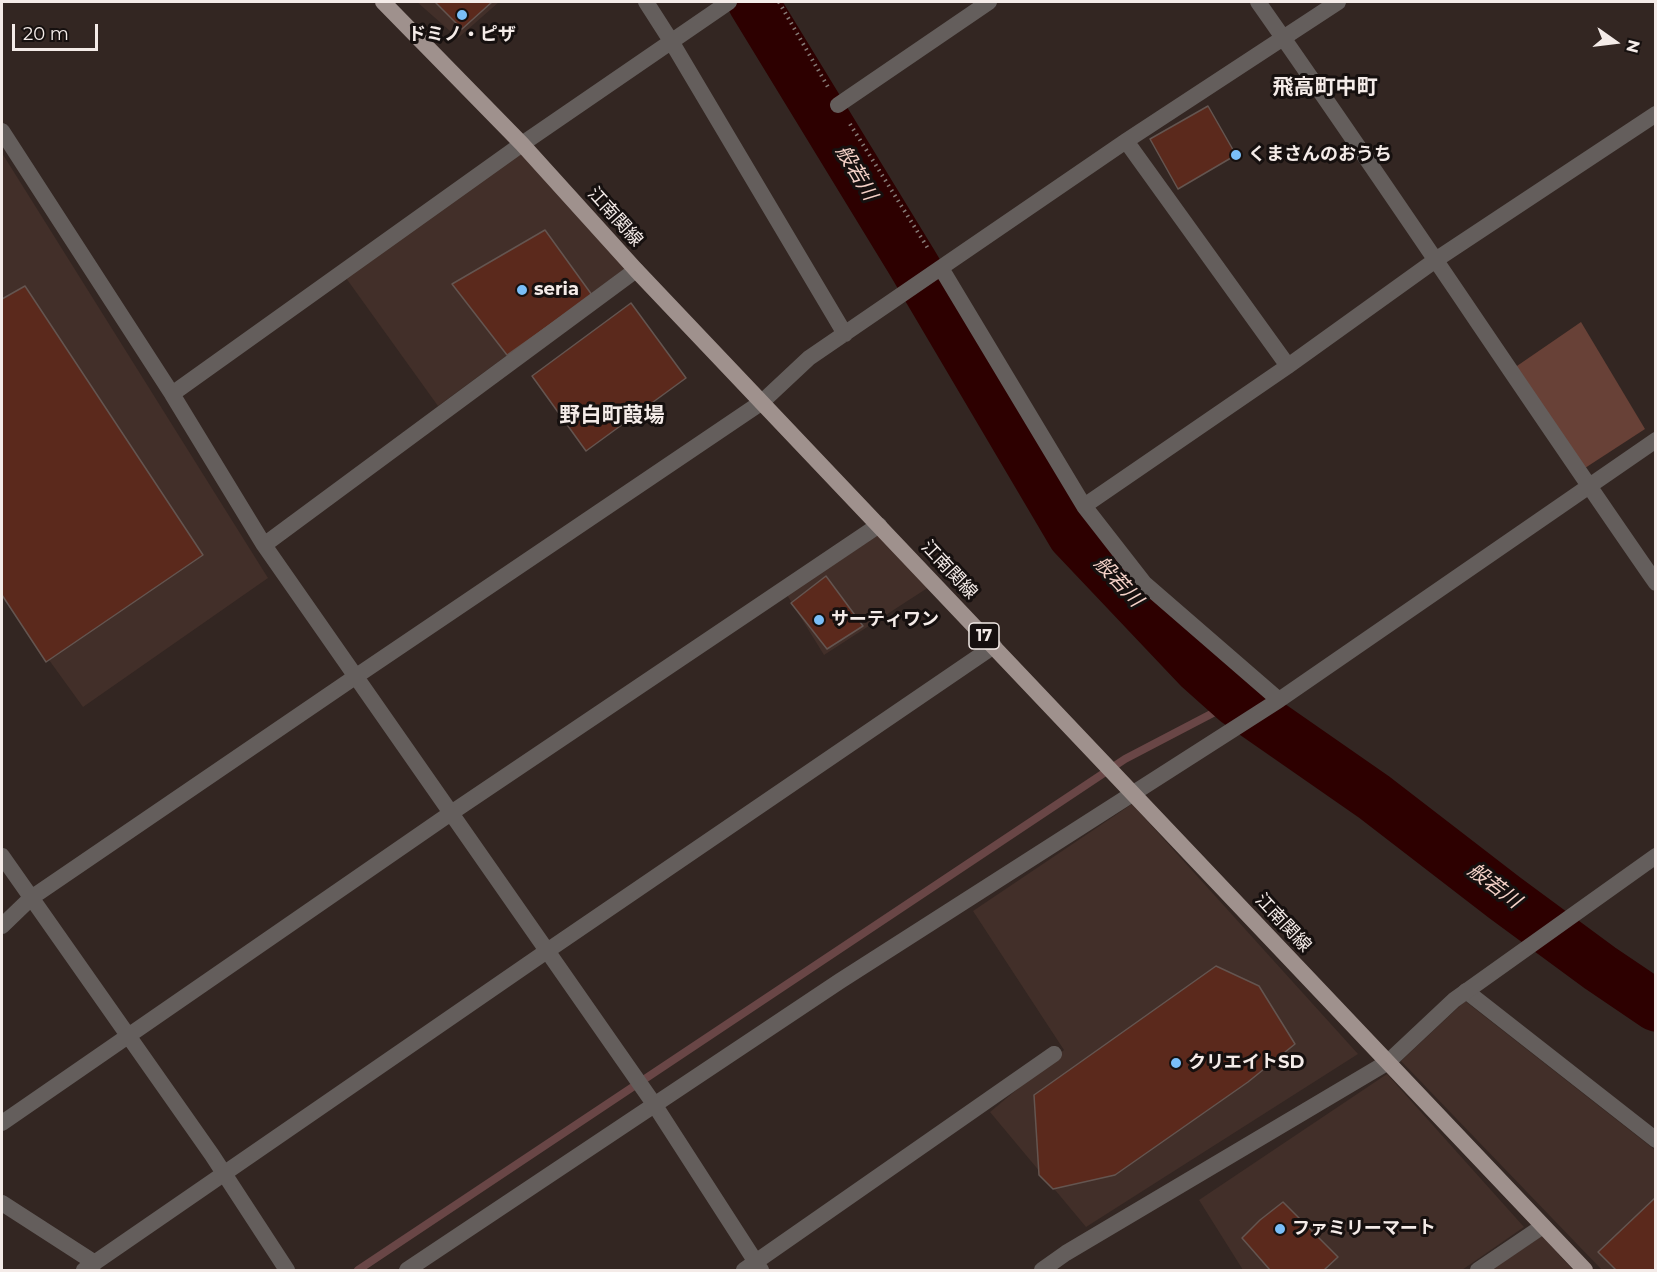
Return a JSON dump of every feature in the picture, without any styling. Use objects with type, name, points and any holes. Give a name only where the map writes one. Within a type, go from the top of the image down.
[{"type":"main road","name":"江南関線","points":[[383,2],[522,144],[636,270],[1585,1270]]},
{"type":"street","points":[[646,2],[845,334]]},
{"type":"street","points":[[172,394],[522,144],[729,2]]},
{"type":"street","points":[[838,105],[989,2]]},
{"type":"street","points":[[1258,2],[1437,259],[1588,486],[1656,583]]},
{"type":"street","points":[[2,926],[31,898],[762,402],[809,358],[1126,141],[1338,2]]},
{"type":"street","points":[[1084,506],[1288,366],[1437,259],[1656,114]]},
{"type":"street","points":[[2,131],[172,394],[264,545],[654,1104],[754,1268],[1054,1054]]},
{"type":"street","points":[[1126,141],[1288,366]]},
{"type":"street","points":[[940,268],[1084,506],[1144,583],[1279,700]]},
{"type":"street","points":[[264,545],[636,270]]},
{"type":"street","points":[[407,1270],[840,981],[1279,700],[1656,440]]},
{"type":"street","points":[[2,1123],[451,813],[879,525]]},
{"type":"street","points":[[2,1203],[89,1267],[994,646]]},
{"type":"street","points":[[2,856],[224,1175],[287,1270]]},
{"type":"street","points":[[1042,1270],[1076,1247],[1388,1062],[1454,1000],[1656,856]]},
{"type":"street","points":[[1466,991],[1656,1140]]},
{"type":"street","points":[[1478,1270],[1543,1226]]},
{"type":"path","points":[[779,2],[838,105],[940,268]]},
{"type":"shaded area","points":[[417,2],[499,2],[458,38]]},
{"type":"shaded area","points":[[2,153],[268,578],[83,707],[2,595]]},
{"type":"shaded area","points":[[520,153],[626,268],[438,406],[346,278]]},
{"type":"shaded area","points":[[1581,322],[1645,429],[1585,468],[1514,368]]},
{"type":"shaded area","points":[[878,535],[929,587],[824,655],[787,595]]},
{"type":"shaded area","points":[[1132,804],[1358,1054],[1086,1227],[990,1112],[1064,1050],[973,911]]},
{"type":"shaded area","points":[[1465,1001],[1655,1150],[1655,1270],[1602,1270],[1401,1061]]},
{"type":"shaded area","points":[[1387,1074],[1524,1227],[1462,1270],[1243,1270],[1199,1200]]},
{"type":"shaded area","points":[[1542,1236],[1573,1270],[1491,1270]]},
{"type":"building","name":"ドミノ・ピザ","points":[[435,2],[492,2],[462,29]]},
{"type":"building","points":[[1208,106],[1236,155],[1178,189],[1150,139]]},
{"type":"building","name":"seria","points":[[545,230],[592,295],[507,355],[452,284]]},
{"type":"building","points":[[25,286],[203,555],[46,662],[2,595],[2,299]]},
{"type":"building","points":[[631,303],[686,378],[586,451],[532,376]]},
{"type":"building","points":[[826,576],[863,626],[827,649],[791,603]]},
{"type":"building","name":"クリエイトSD","points":[[1216,966],[1259,986],[1295,1044],[1248,1082],[1115,1175],[1053,1189],[1039,1175],[1034,1095]]},
{"type":"building","points":[[1656,1197],[1656,1270],[1616,1270],[1598,1252]]},
{"type":"building","name":"ファミリーマート","points":[[1283,1202],[1338,1257],[1324,1270],[1270,1270],[1242,1238]]},
{"type":"waterway","name":"般若川","points":[[753,2],[913,264],[1073,535],[1199,668],[1236,701],[1374,797],[1505,898],[1656,1006]]},
{"type":"waterway","points":[[358,1270],[1125,759],[1236,701]]},
{"type":"place","name":"ドミノ・ピザ","points":[[462,15]]},
{"type":"place","name":"くまさんのおうち","points":[[1236,155]]},
{"type":"place","name":"seria","points":[[522,290]]},
{"type":"place","name":"サーティワン","points":[[819,620]]},
{"type":"place","name":"クリエイトSD","points":[[1176,1063]]},
{"type":"place","name":"ファミリーマート","points":[[1280,1229]]},
{"type":"district","name":"飛高町中町","points":[[1325,88]]},
{"type":"district","name":"野白町葭場","points":[[612,416]]}]
